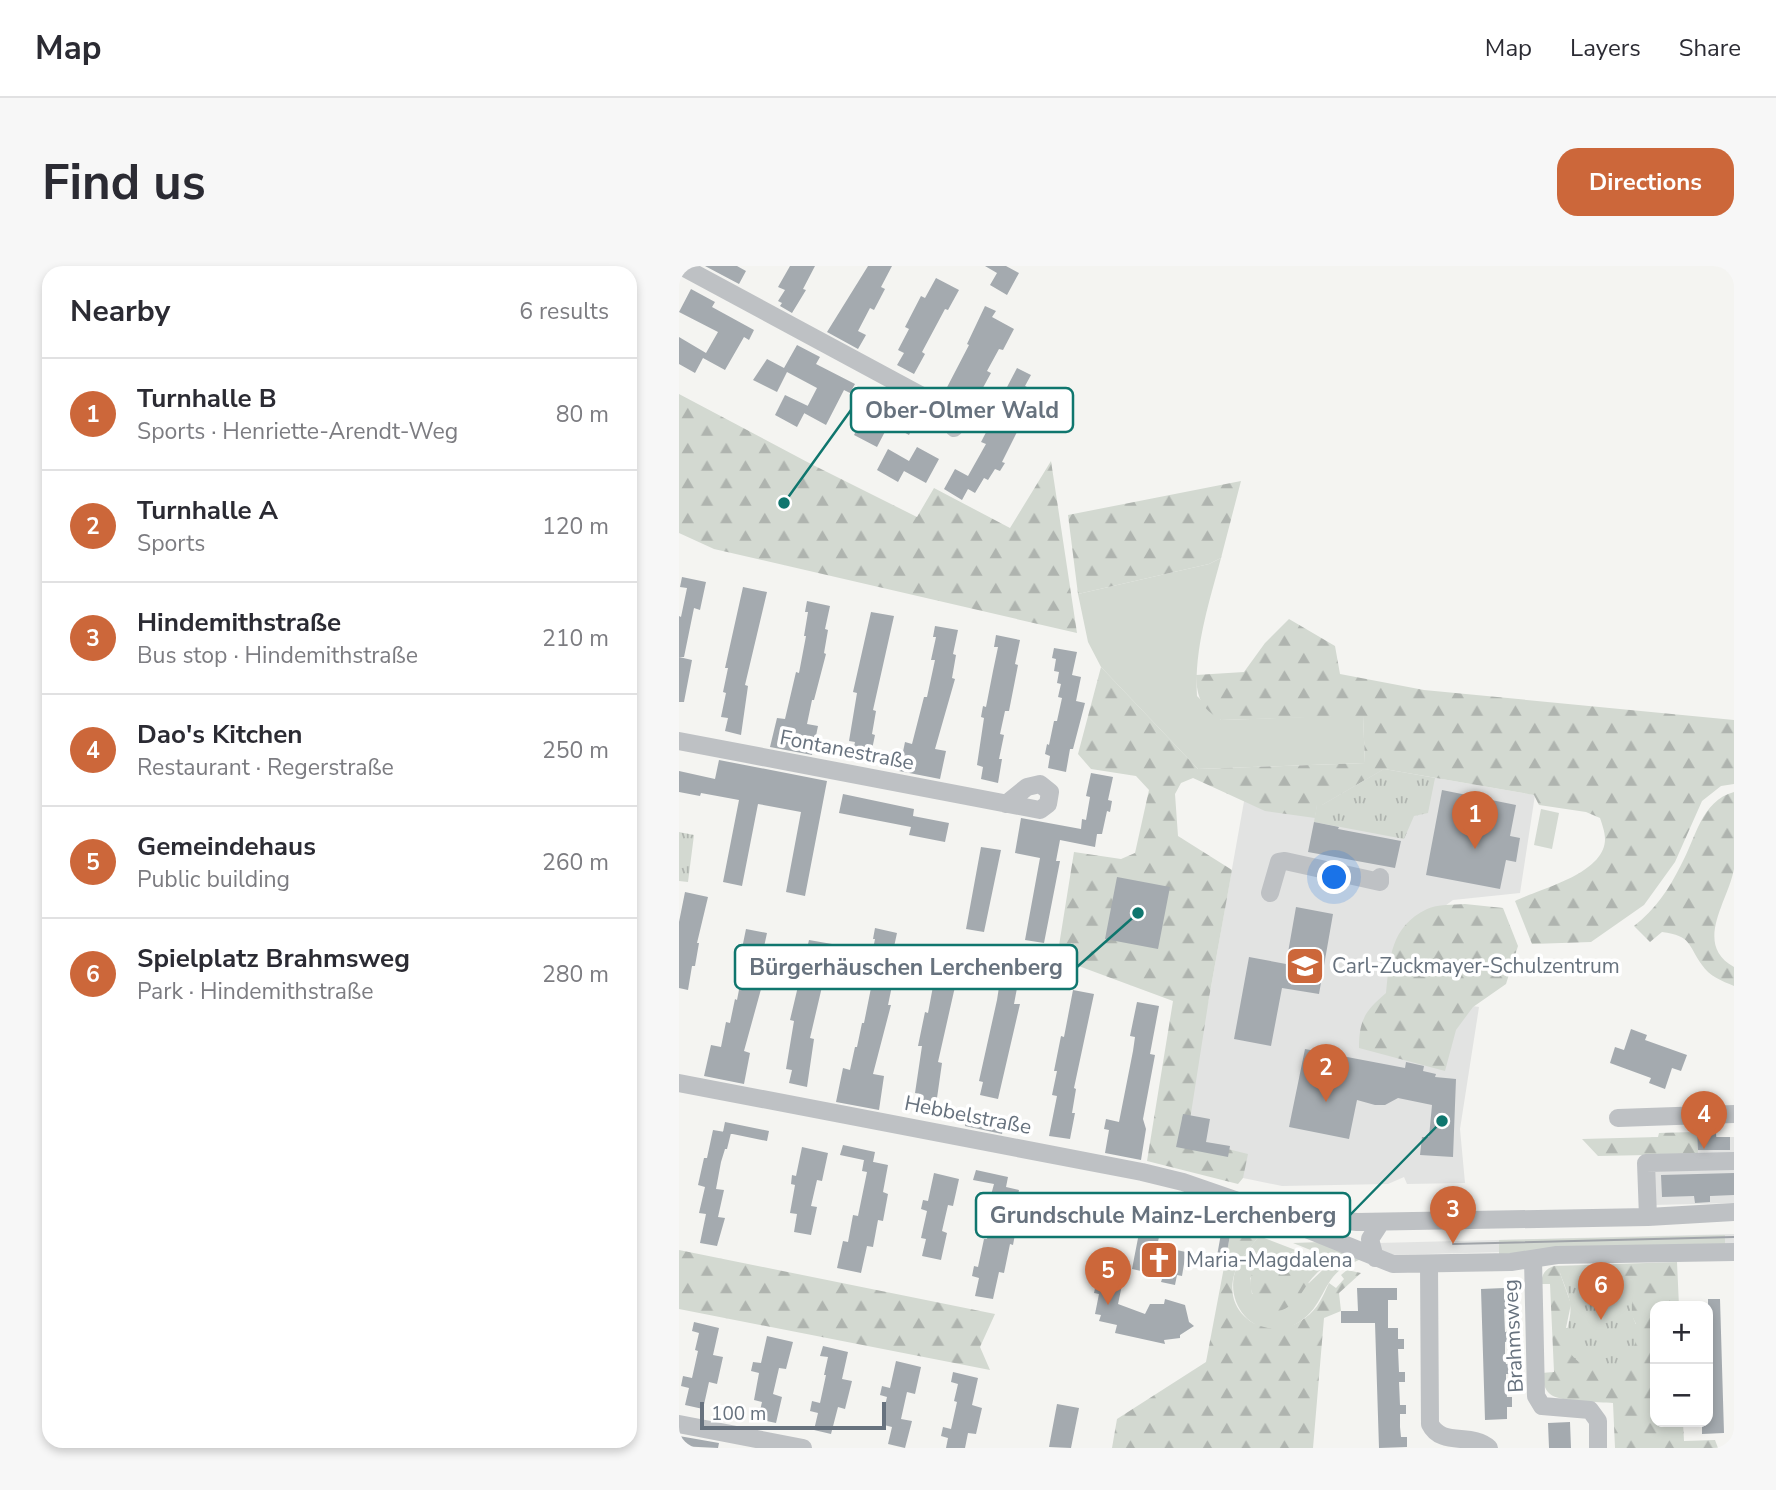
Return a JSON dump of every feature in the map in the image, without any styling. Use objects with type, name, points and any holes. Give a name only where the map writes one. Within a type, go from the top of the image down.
[{"type":"street","points":[[681,266],[935,403],[947,412],[954,428]]},
{"type":"street","name":"Fontanestraße","points":[[679,741],[1006,804]]},
{"type":"street","points":[[1270,894],[1279,862],[1285,861],[1380,882],[1380,877]]},
{"type":"street","name":"Hebbelstraße","points":[[679,1083],[1142,1172],[1182,1182],[1245,1204]]},
{"type":"street","points":[[1618,1118],[1734,1114]]},
{"type":"street","points":[[1648,1217],[1646,1163],[1734,1161]]},
{"type":"street","points":[[1245,1204],[1318,1219],[1381,1222],[1648,1217],[1734,1212]]},
{"type":"street","points":[[1245,1204],[1392,1264],[1511,1262],[1557,1255],[1734,1252]]},
{"type":"street","points":[[1375,1258],[1370,1239],[1381,1222]]},
{"type":"street","name":"Brahmsweg","points":[[1533,1259],[1536,1396],[1542,1406],[1590,1410],[1598,1421],[1598,1448]]},
{"type":"street","points":[[1429,1264],[1430,1424],[1434,1432],[1441,1436],[1478,1440],[1489,1448]]},
{"type":"street","points":[[679,1424],[803,1448]]},
{"type":"shaded area","name":"Carl-Zuckmayer-Schulzentrum","points":[[1384,769],[1535,795],[1520,893],[1453,900],[1400,939],[1391,993],[1479,1007],[1460,1129],[1465,1183],[1407,1184],[1404,1177],[1388,1184],[1282,1186],[1243,1178],[1228,1157],[1209,1153],[1183,1113],[1209,998],[1248,779]]},
{"type":"shaded area","points":[[1716,1132],[1717,1137],[1734,1137],[1734,1203],[1653,1205],[1651,1137],[1659,1137],[1659,1133]]},
{"type":"shaded area","points":[[1734,1234],[1734,1246],[1386,1255],[1378,1243]]},
{"type":"green space","points":[[679,394],[917,517],[934,488],[1010,528],[1051,461],[1077,633],[714,549],[679,533]]},
{"type":"green space","points":[[1241,481],[1221,558],[1209,564],[1078,594],[1068,515]]},
{"type":"green space","points":[[1221,558],[1200,644],[1197,696],[1221,720],[1363,715],[1365,763],[1198,769],[1101,667],[1088,642],[1078,594],[1209,564]]},
{"type":"green space","points":[[1289,619],[1335,646],[1340,674],[1424,690],[1734,720],[1734,784],[1721,786],[1702,801],[1675,862],[1644,905],[1591,942],[1532,944],[1515,901],[1569,879],[1594,862],[1602,851],[1605,839],[1600,818],[1586,812],[1539,805],[1534,795],[1384,769],[1322,805],[1317,805],[1315,818],[1265,811],[1193,778],[1181,783],[1175,794],[1178,836],[1232,870],[1187,1139],[1248,1154],[1243,1178],[1238,1184],[1147,1161],[1173,1001],[1057,958],[1074,852],[1121,859],[1135,853],[1149,790],[1136,776],[1091,769],[1078,754],[1101,667],[1198,769],[1365,763],[1363,716],[1221,720],[1201,702],[1196,675],[1244,672],[1265,643]]},
{"type":"green space","points":[[1384,769],[1435,778],[1428,813],[1414,816],[1404,839],[1314,822],[1317,805],[1322,805]]},
{"type":"green space","points":[[1734,792],[1734,869],[1714,935],[1722,958],[1734,967],[1734,986],[1708,972],[1688,942],[1679,936],[1662,932],[1650,942],[1634,926],[1649,913],[1666,891],[1707,812],[1714,803]]},
{"type":"green space","points":[[1541,809],[1559,813],[1552,849],[1534,845]]},
{"type":"green space","points":[[679,832],[694,835],[688,882],[679,881]]},
{"type":"green space","points":[[1465,904],[1503,908],[1518,946],[1506,984],[1473,1007],[1456,1030],[1445,1071],[1359,1048],[1362,1023],[1368,1011],[1386,993],[1391,956],[1399,934],[1415,916],[1431,907]]},
{"type":"green space","points":[[1697,1132],[1698,1154],[1598,1156],[1582,1139],[1658,1137],[1659,1133]]},
{"type":"green space","points":[[1232,1225],[1259,1236],[1237,1267],[1232,1288],[1241,1313],[1251,1322],[1264,1327],[1291,1326],[1313,1311],[1329,1283],[1336,1288],[1344,1279],[1341,1275],[1347,1270],[1361,1273],[1339,1293],[1341,1311],[1324,1318],[1313,1448],[1112,1448],[1117,1419],[1206,1362]]},
{"type":"green space","points":[[1725,1235],[1725,1246],[1499,1256],[1499,1240]]},
{"type":"green space","points":[[1259,1236],[1298,1251],[1281,1253],[1250,1278],[1252,1294],[1309,1283],[1329,1264],[1341,1269],[1311,1312],[1294,1325],[1282,1329],[1259,1326],[1249,1320],[1241,1311],[1233,1289],[1238,1265]]},
{"type":"green space","points":[[1321,1242],[1361,1259],[1348,1265],[1293,1243]]},
{"type":"green space","points":[[679,1250],[995,1314],[980,1347],[990,1370],[679,1309]]},
{"type":"green space","points":[[1298,1251],[1329,1264],[1317,1273],[1288,1307],[1276,1311],[1265,1308],[1256,1300],[1251,1290],[1251,1277],[1258,1266],[1273,1256]]},
{"type":"green space","points":[[1677,1262],[1679,1301],[1650,1301],[1650,1427],[1683,1427],[1684,1441],[1715,1440],[1718,1448],[1615,1448],[1613,1403],[1562,1399],[1548,1392],[1541,1373],[1554,1372],[1550,1284],[1541,1284],[1548,1269],[1554,1266]],"holes":[[[1560,1273],[1632,1280],[1632,1316],[1636,1324],[1566,1328],[1571,1304]]]},
{"type":"green space","points":[[1560,1273],[1614,1273],[1632,1280],[1632,1313],[1637,1327],[1636,1341],[1619,1364],[1605,1368],[1593,1366],[1581,1363],[1570,1352],[1567,1333],[1570,1304]]},
{"type":"building","points":[[705,266],[737,266],[746,271],[739,284]]},
{"type":"building","points":[[790,266],[815,266],[803,289],[806,290],[792,313],[780,306],[782,303],[778,301],[785,290],[778,287]]},
{"type":"building","points":[[868,266],[892,266],[881,287],[885,289],[874,310],[870,308],[858,331],[866,335],[858,349],[827,332]]},
{"type":"building","points":[[985,266],[1006,266],[1019,273],[1007,295],[990,285],[997,273]]},
{"type":"building","points":[[936,278],[959,290],[948,310],[945,309],[922,352],[925,354],[914,374],[897,365],[904,353],[898,350],[909,329],[905,327],[921,296],[925,298]]},
{"type":"building","points":[[691,289],[715,302],[712,307],[754,330],[749,340],[744,337],[725,370],[703,358],[695,373],[679,364],[679,337],[706,353],[718,332],[679,312]]},
{"type":"building","points":[[985,306],[996,311],[992,317],[1014,329],[1003,350],[999,349],[987,371],[991,373],[979,395],[984,397],[974,414],[943,395],[969,345],[967,344]]},
{"type":"building","points":[[797,345],[820,357],[816,364],[855,384],[850,393],[844,390],[826,425],[804,413],[817,388],[787,372],[777,392],[753,380],[767,359],[784,368]]},
{"type":"building","points":[[1017,368],[1031,375],[1025,386],[1033,390],[1028,400],[1006,389]]},
{"type":"building","points":[[785,395],[808,406],[797,427],[775,415]]},
{"type":"building","points":[[899,402],[920,413],[909,435],[889,424],[877,447],[854,435],[869,414],[887,423]]},
{"type":"building","points":[[995,415],[1019,428],[1000,471],[995,469],[988,480],[984,478],[975,493],[968,489],[962,500],[944,489],[955,469],[968,476],[986,444],[981,442]]},
{"type":"building","points":[[917,447],[939,459],[926,483],[904,471],[898,482],[877,470],[888,449],[909,461]]},
{"type":"building","points":[[682,577],[706,582],[700,610],[694,608],[684,657],[679,657],[679,616],[681,617],[687,588],[680,587]]},
{"type":"building","points":[[743,587],[767,592],[745,685],[748,686],[741,735],[725,731],[728,718],[721,717],[726,693],[723,692],[728,668],[725,668]]},
{"type":"building","points":[[807,601],[830,606],[825,629],[828,630],[826,654],[807,724],[818,726],[812,755],[770,747],[777,718],[785,719],[796,672],[799,673],[806,636]]},
{"type":"building","points":[[871,612],[894,616],[873,710],[876,711],[872,734],[875,735],[870,759],[852,756],[855,742],[849,741],[857,693],[853,692]]},
{"type":"building","points":[[935,626],[958,630],[953,654],[956,655],[952,678],[955,679],[935,749],[946,751],[940,779],[899,771],[905,742],[912,744],[924,697],[927,697],[935,660],[931,660],[936,637],[933,637]]},
{"type":"building","points":[[996,635],[1020,640],[1009,711],[1005,711],[1000,734],[1004,735],[998,783],[981,779],[983,767],[977,765],[984,718],[981,717],[983,706],[986,707],[998,647],[994,647]]},
{"type":"building","points":[[1054,648],[1077,652],[1072,675],[1081,677],[1076,701],[1085,703],[1073,749],[1070,749],[1066,772],[1048,768],[1050,756],[1045,754],[1062,698],[1058,697],[1061,684],[1057,683],[1059,672],[1054,671]]},
{"type":"building","points":[[679,657],[692,660],[684,702],[679,702]]},
{"type":"building","points":[[719,760],[827,781],[805,896],[786,892],[801,812],[758,804],[742,886],[723,882],[739,800],[679,792],[679,771],[715,779]]},
{"type":"building","points":[[1091,773],[1113,777],[1108,800],[1112,801],[1110,812],[1107,811],[1102,834],[1097,834],[1095,847],[1060,840],[1056,861],[1060,861],[1044,943],[1025,940],[1040,858],[1015,853],[1021,818],[1081,829],[1082,819],[1086,820],[1090,797],[1086,796]]},
{"type":"building","points":[[1442,790],[1516,805],[1510,836],[1520,838],[1516,862],[1506,860],[1500,889],[1426,875]]},
{"type":"building","points":[[843,794],[914,809],[913,816],[949,823],[945,842],[909,835],[911,827],[839,813]]},
{"type":"building","points":[[1314,822],[1401,841],[1395,868],[1308,852]]},
{"type":"building","points":[[981,847],[1001,850],[984,932],[966,929]]},
{"type":"building","points":[[1117,877],[1170,887],[1158,949],[1105,939]]},
{"type":"building","points":[[685,892],[708,897],[688,990],[679,988],[679,922]]},
{"type":"building","points":[[1296,907],[1333,914],[1319,994],[1282,988],[1271,1046],[1234,1039],[1249,957],[1286,964]]},
{"type":"building","points":[[875,928],[897,933],[890,980],[893,981],[888,1005],[891,1005],[873,1074],[884,1076],[879,1110],[836,1102],[843,1068],[850,1070],[864,1023],[871,988],[873,964],[870,964]]},
{"type":"building","points":[[746,929],[767,933],[762,956],[766,957],[760,981],[763,982],[744,1051],[750,1053],[744,1084],[704,1076],[711,1045],[721,1047],[726,1022],[730,1023],[735,999],[737,1000],[744,964],[739,963]]},
{"type":"building","points":[[809,940],[832,944],[810,1038],[814,1039],[807,1087],[789,1083],[792,1070],[786,1069],[794,1021],[790,1020]]},
{"type":"building","points":[[1001,952],[1023,956],[1014,1004],[1020,1004],[998,1099],[980,1095],[983,1082],[979,1081],[997,1000],[999,987],[995,986]]},
{"type":"building","points":[[937,965],[959,969],[938,1062],[942,1063],[935,1112],[918,1108],[921,1094],[915,1093],[922,1046],[918,1046],[925,1012],[928,1013]]},
{"type":"building","points":[[1073,990],[1094,994],[1074,1088],[1072,1113],[1075,1113],[1070,1139],[1049,1136],[1057,1096],[1052,1095],[1057,1071],[1054,1071]]},
{"type":"building","points":[[1137,1002],[1159,1006],[1150,1054],[1155,1055],[1143,1119],[1146,1129],[1141,1160],[1105,1153],[1109,1130],[1104,1129],[1106,1119],[1119,1122],[1133,1051],[1135,1037],[1130,1036]]},
{"type":"building","points":[[1631,1029],[1647,1035],[1645,1040],[1687,1055],[1681,1071],[1672,1068],[1665,1089],[1649,1083],[1651,1078],[1610,1063],[1615,1047],[1624,1050]]},
{"type":"building","points":[[1305,1049],[1405,1068],[1406,1062],[1424,1066],[1423,1071],[1436,1074],[1435,1077],[1456,1079],[1453,1157],[1420,1155],[1422,1137],[1429,1137],[1432,1105],[1398,1098],[1385,1105],[1357,1100],[1349,1139],[1289,1127]]},
{"type":"building","points":[[1183,1114],[1210,1119],[1206,1142],[1230,1146],[1228,1157],[1176,1147]]},
{"type":"building","points":[[966,1119],[1004,1126],[1002,1134],[965,1126]]},
{"type":"building","points":[[725,1122],[769,1131],[767,1141],[723,1132]]},
{"type":"building","points":[[713,1130],[731,1133],[721,1162],[716,1189],[724,1190],[718,1217],[725,1218],[717,1246],[700,1243],[706,1214],[699,1213],[705,1187],[698,1185]]},
{"type":"building","points":[[1697,1132],[1716,1132],[1716,1137],[1730,1137],[1730,1150],[1698,1150]]},
{"type":"building","points":[[843,1145],[875,1152],[873,1162],[840,1155]]},
{"type":"building","points":[[802,1147],[828,1153],[822,1181],[817,1180],[811,1206],[817,1207],[811,1235],[794,1232],[797,1214],[790,1213],[795,1185],[791,1184],[792,1175],[796,1176]]},
{"type":"building","points":[[864,1160],[888,1165],[883,1192],[888,1194],[883,1221],[878,1220],[873,1247],[867,1246],[861,1273],[837,1268],[843,1241],[848,1242],[853,1215],[858,1216],[867,1172],[862,1171]]},
{"type":"building","points":[[976,1170],[1008,1177],[1006,1187],[1019,1190],[1013,1217],[1018,1218],[1013,1245],[1010,1244],[1004,1273],[999,1272],[993,1299],[975,1296],[979,1278],[972,1276],[974,1266],[978,1267],[984,1239],[987,1239],[997,1196],[991,1195],[994,1184],[973,1180]]},
{"type":"building","points":[[934,1173],[959,1179],[953,1206],[948,1205],[942,1231],[947,1233],[941,1260],[922,1256],[926,1239],[921,1238],[927,1211],[921,1209],[923,1200],[928,1201]]},
{"type":"building","points":[[1734,1173],[1734,1195],[1710,1196],[1710,1202],[1695,1203],[1694,1196],[1662,1197],[1661,1175]]},
{"type":"building","points":[[1222,1228],[1231,1230],[1226,1257],[1217,1256]]},
{"type":"building","name":"Maria-Magdalena","points":[[1139,1233],[1159,1237],[1157,1246],[1186,1252],[1182,1276],[1177,1275],[1175,1285],[1161,1282],[1162,1279],[1154,1278],[1155,1274],[1132,1269]]},
{"type":"building","points":[[1098,1274],[1123,1280],[1118,1304],[1145,1314],[1150,1304],[1164,1304],[1165,1299],[1185,1305],[1189,1322],[1194,1326],[1180,1335],[1180,1338],[1164,1340],[1165,1344],[1115,1333],[1117,1325],[1099,1321],[1101,1315],[1095,1314],[1099,1294],[1094,1293]]},
{"type":"building","points":[[1357,1288],[1397,1288],[1397,1300],[1388,1300],[1388,1328],[1398,1328],[1398,1339],[1404,1339],[1404,1349],[1398,1349],[1399,1372],[1405,1372],[1405,1382],[1399,1382],[1400,1405],[1406,1405],[1406,1414],[1400,1414],[1400,1427],[1401,1437],[1407,1437],[1407,1447],[1379,1448],[1375,1323],[1341,1323],[1341,1311],[1358,1311]]},
{"type":"building","points":[[1504,1288],[1504,1299],[1509,1299],[1510,1309],[1504,1309],[1505,1332],[1510,1331],[1510,1341],[1505,1342],[1506,1364],[1511,1364],[1511,1374],[1506,1374],[1506,1387],[1507,1397],[1512,1397],[1512,1407],[1507,1407],[1507,1419],[1485,1420],[1481,1289]]},
{"type":"building","points":[[1720,1299],[1724,1433],[1702,1434],[1702,1427],[1713,1427],[1713,1301],[1708,1301]]},
{"type":"building","points":[[694,1322],[719,1328],[713,1355],[723,1357],[717,1384],[709,1382],[703,1409],[685,1405],[689,1388],[681,1386],[683,1376],[692,1378],[698,1351],[695,1350],[699,1333],[692,1331]]},
{"type":"building","points":[[767,1336],[793,1342],[786,1369],[779,1368],[773,1394],[782,1397],[776,1423],[758,1419],[762,1402],[754,1400],[759,1373],[751,1371],[753,1362],[761,1363]]},
{"type":"building","points":[[823,1346],[848,1352],[842,1379],[852,1381],[845,1409],[838,1407],[831,1434],[814,1430],[818,1413],[810,1411],[812,1401],[820,1403],[826,1375],[828,1357],[820,1356]]},
{"type":"building","points":[[896,1361],[921,1367],[915,1394],[907,1392],[901,1419],[912,1421],[905,1448],[888,1444],[892,1427],[884,1425],[886,1415],[883,1414],[887,1397],[880,1395],[882,1386],[890,1388]]},
{"type":"building","points":[[953,1372],[978,1378],[972,1405],[982,1408],[976,1434],[968,1433],[965,1448],[946,1448],[948,1438],[941,1436],[943,1427],[951,1429],[957,1402],[954,1401],[958,1384],[951,1382]]},
{"type":"building","points":[[1057,1404],[1079,1408],[1071,1448],[1049,1447]]},
{"type":"building","points":[[1570,1422],[1571,1448],[1549,1448],[1548,1423]]},
{"type":"building","points":[[679,1436],[719,1443],[718,1448],[679,1446]]},
{"type":"tram line","points":[[1453,1244],[1734,1237]]},
{"type":"place","name":"Ober-Olmer Wald","points":[[784,503]]},
{"type":"place","name":"Turnhalle B","points":[[1475,849]]},
{"type":"place","name":"Bürgerhäuschen Lerchenberg","points":[[1138,913]]},
{"type":"place","name":"Carl-Zuckmayer-Schulzentrum","points":[[1305,966]]},
{"type":"place","name":"Turnhalle A","points":[[1326,1102]]},
{"type":"place","name":"Grundschule Mainz-Lerchenberg","points":[[1442,1121]]},
{"type":"place","name":"Dao's Kitchen","points":[[1704,1149]]},
{"type":"place","name":"Hindemithstraße","points":[[1453,1244]]},
{"type":"place","name":"Maria-Magdalena","points":[[1159,1260]]},
{"type":"place","name":"Gemeindehaus","points":[[1108,1305]]},
{"type":"place","name":"Spielplatz Brahmsweg","points":[[1601,1320]]}]
